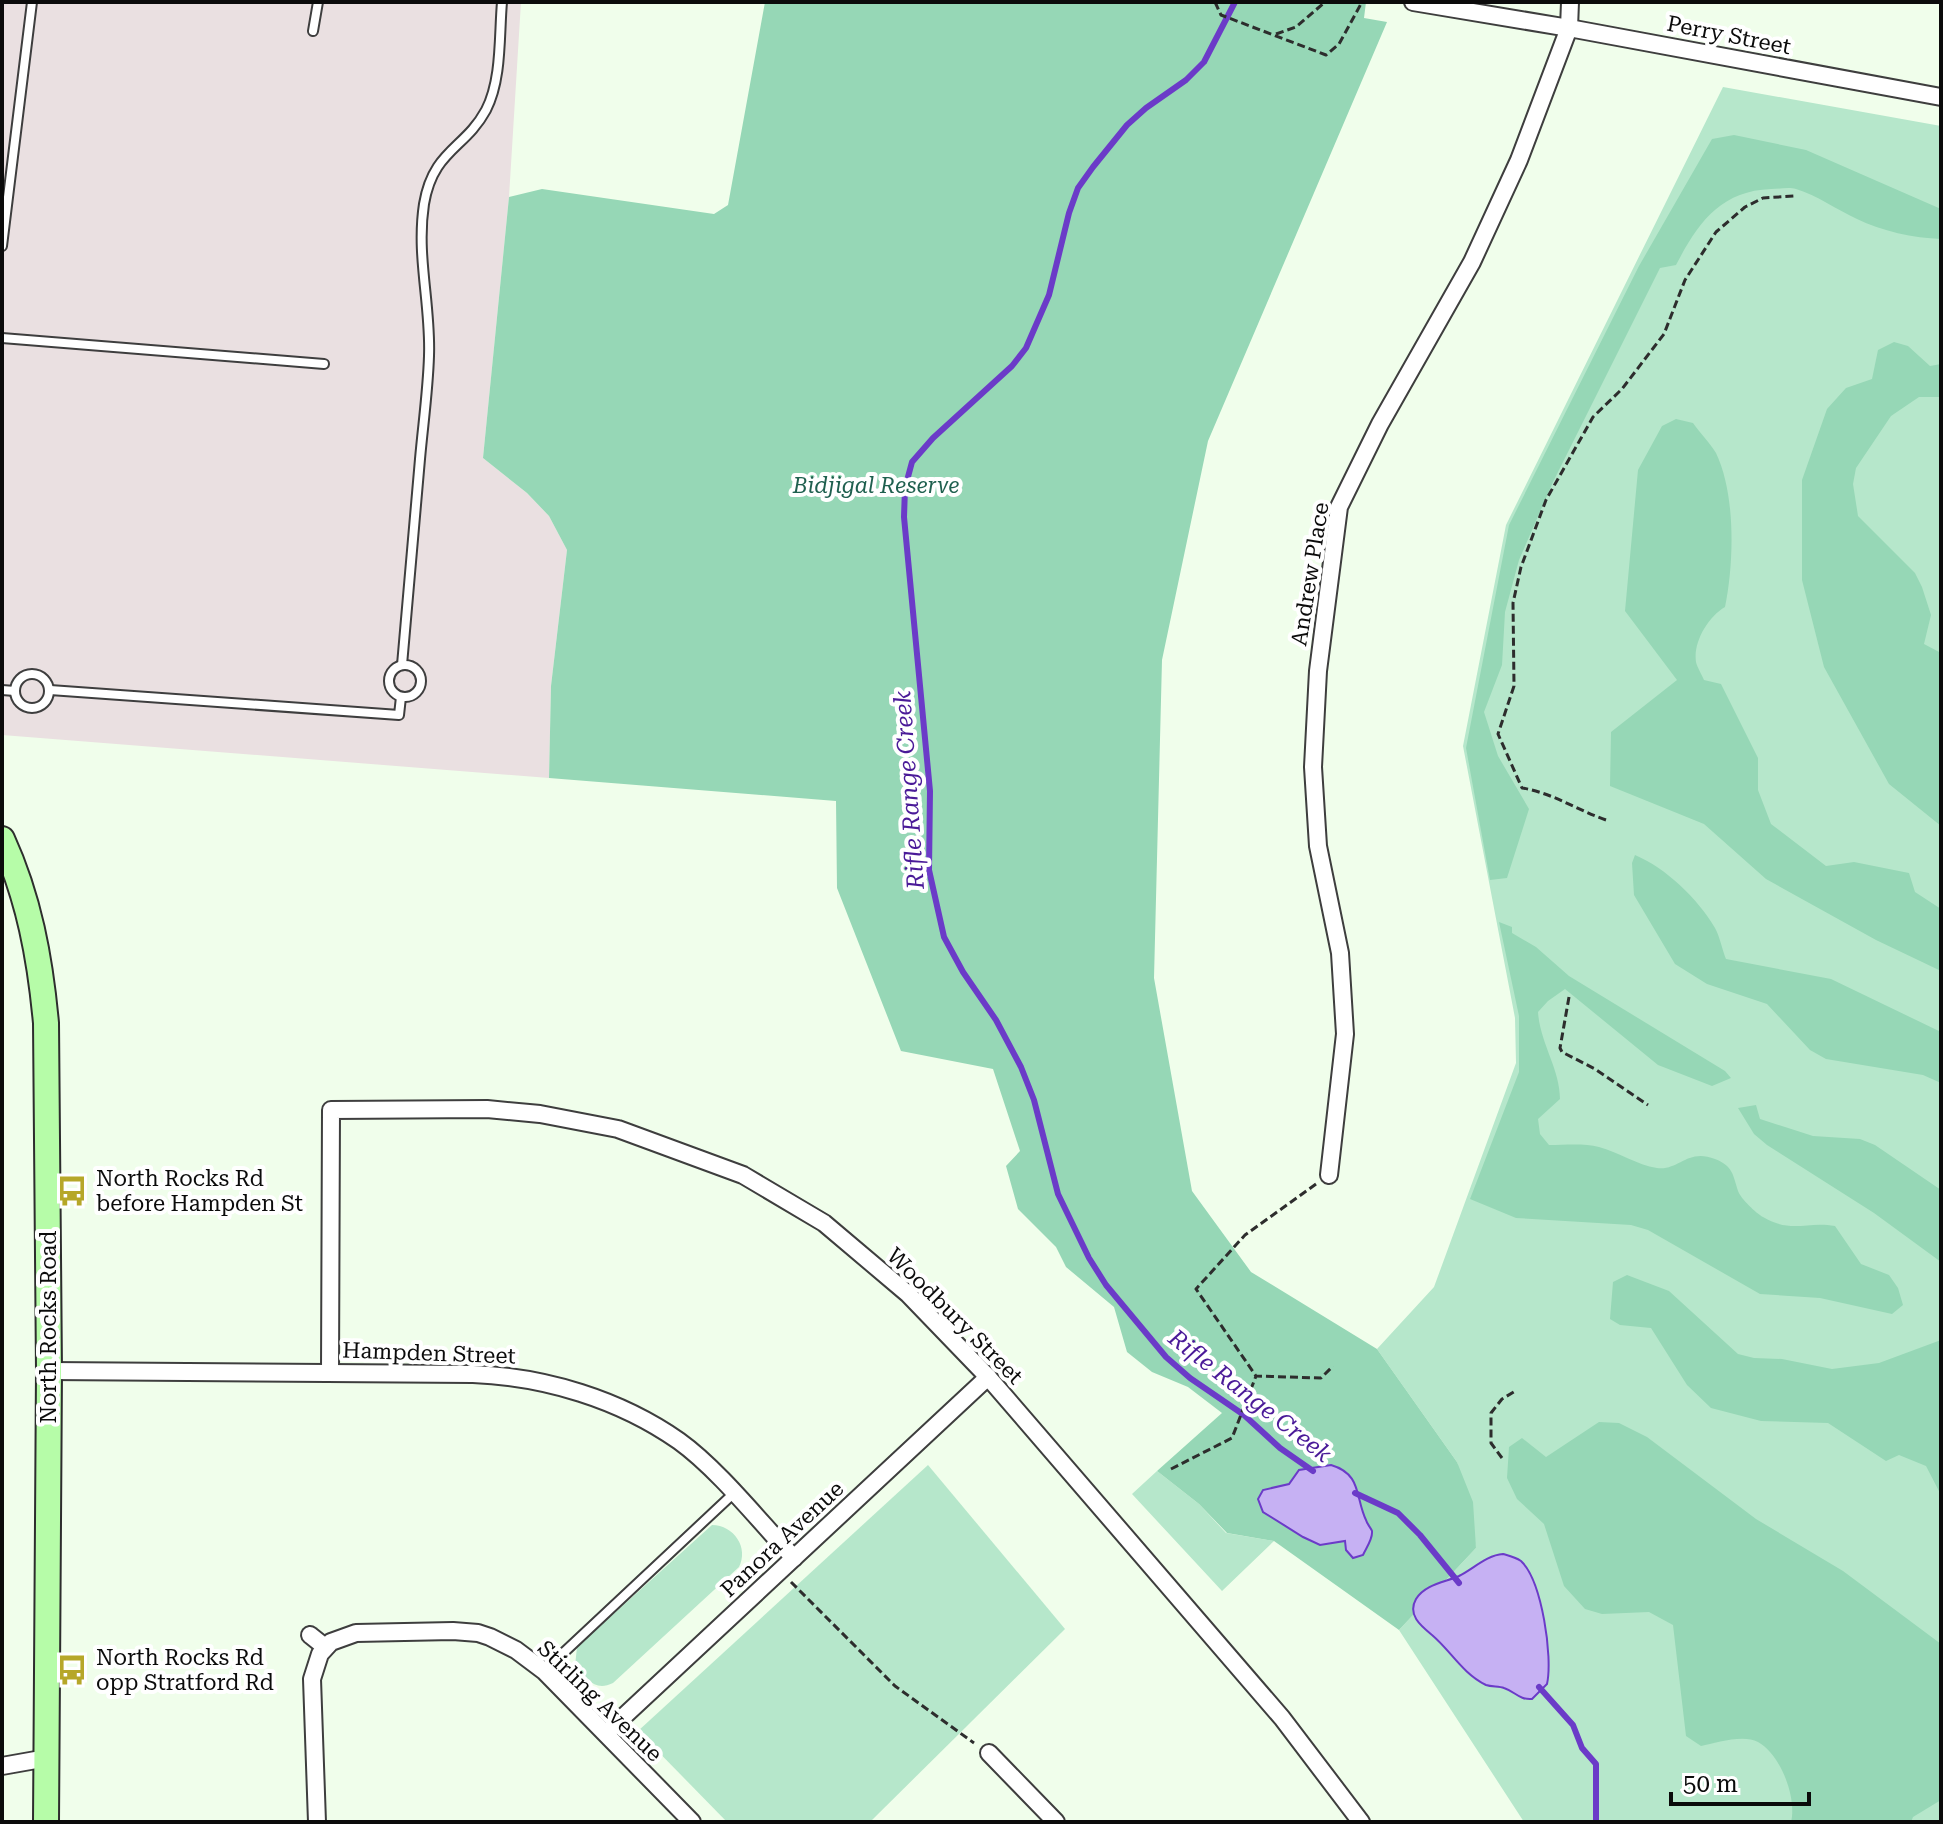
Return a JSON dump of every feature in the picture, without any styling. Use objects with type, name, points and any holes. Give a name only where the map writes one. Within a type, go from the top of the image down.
[{"type":"main road","name":"North Rocks Road","points":[[2,839],[24,892],[37,946],[43,992],[47,1078],[46,1822]]},
{"type":"street","name":"Perry Street","points":[[1413,2],[1941,97]]},
{"type":"street","name":"Andrew Place","points":[[1329,1175],[1345,1034],[1340,953],[1318,846],[1313,767],[1318,671],[1339,507],[1380,424],[1472,262],[1519,160],[1569,28],[1570,2]]},
{"type":"street","name":"Woodbury Street","points":[[330,1372],[331,1110],[487,1109],[540,1114],[618,1129],[743,1175],[824,1223],[908,1294],[988,1377],[1282,1718],[1361,1822]]},
{"type":"street","name":"Hampden Street","points":[[49,1371],[510,1376],[582,1393],[655,1426],[680,1442],[794,1558]]},
{"type":"street","name":"Panora Avenue","points":[[606,1733],[988,1377]]},
{"type":"street","name":"Stirling Avenue","points":[[325,1647],[338,1638],[356,1633],[478,1633],[503,1643],[544,1671],[692,1822]]},
{"type":"street","points":[[310,1635],[325,1647],[312,1679],[317,1822]]},
{"type":"street","points":[[989,1753],[1056,1822]]},
{"type":"street","points":[[2,1766],[47,1758]]},
{"type":"lane","points":[[2,246],[32,2]]},
{"type":"lane","points":[[313,31],[318,2]]},
{"type":"lane","points":[[402,665],[429,354],[421,227],[430,180],[440,161],[487,109],[493,92],[502,2]]},
{"type":"lane","points":[[2,338],[324,364]]},
{"type":"lane","points":[[401,697],[390,688],[389,678],[402,665]]},
{"type":"lane","points":[[401,697],[416,694],[421,679],[417,670],[402,665]]},
{"type":"lane","points":[[30,673],[41,676],[50,690],[46,701],[37,708],[21,704],[15,691],[20,678],[30,673]]},
{"type":"lane","points":[[2,690],[15,691]]},
{"type":"lane","points":[[50,690],[399,715],[401,697]]},
{"type":"lane","points":[[544,1671],[733,1494]]},
{"type":"path","points":[[1215,2],[1221,15],[1326,55],[1339,44],[1362,2]]},
{"type":"path","points":[[1272,34],[1296,27],[1325,2]]},
{"type":"path","points":[[1606,820],[1582,812],[1543,791],[1522,788],[1498,734],[1514,686],[1513,603],[1521,567],[1546,500],[1593,417],[1622,389],[1664,334],[1685,280],[1716,232],[1745,207],[1763,198],[1795,196]]},
{"type":"path","points":[[1569,997],[1560,1048],[1562,1052],[1595,1069],[1648,1105]]},
{"type":"path","points":[[1256,1376],[1196,1289],[1245,1235],[1329,1175]]},
{"type":"path","points":[[1256,1376],[1321,1378],[1333,1366]]},
{"type":"path","points":[[1171,1469],[1232,1438],[1256,1376]]},
{"type":"path","points":[[1502,1458],[1491,1443],[1491,1413],[1502,1399],[1517,1390]]},
{"type":"path","points":[[780,1571],[895,1686],[989,1753]]},
{"type":"shaded area","points":[[2,2],[521,2],[509,197],[483,458],[527,493],[549,516],[567,550],[551,686],[549,778],[2,735]]},
{"type":"shaded area","points":[[1331,1465],[1353,1480],[1372,1531],[1363,1555],[1353,1558],[1346,1550],[1345,1541],[1320,1545],[1303,1537],[1263,1512],[1258,1499],[1263,1490],[1289,1484],[1299,1470]]},
{"type":"shaded area","points":[[1503,1554],[1521,1561],[1528,1571],[1544,1620],[1547,1684],[1532,1699],[1478,1680],[1420,1624],[1413,1610],[1416,1599],[1425,1590]]},
{"type":"green space","name":"Bidjigal Reserve","points":[[765,2],[1366,2],[1364,18],[1387,22],[1208,441],[1162,660],[1154,978],[1192,1191],[1251,1272],[1377,1349],[1457,1462],[1473,1502],[1476,1548],[1399,1630],[1274,1541],[1227,1533],[1199,1504],[1157,1471],[1222,1413],[1188,1387],[1152,1372],[1127,1352],[1114,1307],[1066,1267],[1056,1247],[1018,1209],[1006,1166],[1020,1151],[993,1069],[901,1051],[837,888],[836,801],[549,778],[551,686],[567,550],[549,516],[527,493],[483,458],[509,197],[542,189],[714,214],[728,205]]},
{"type":"green space","points":[[1723,87],[1941,126],[1941,1822],[1524,1822],[1399,1630],[1476,1548],[1457,1462],[1377,1349],[1434,1287],[1516,1063],[1515,1018],[1463,746],[1506,525]]},
{"type":"green space","points":[[1734,135],[1806,150],[1941,209],[1941,239],[1876,227],[1796,189],[1771,189],[1753,191],[1724,203],[1702,223],[1676,265],[1660,268],[1553,482],[1519,560],[1505,612],[1502,665],[1484,712],[1498,756],[1529,809],[1507,878],[1490,880],[1466,748],[1509,525],[1639,266],[1712,139]]},
{"type":"green space","points":[[1894,342],[1908,346],[1930,366],[1941,364],[1941,397],[1919,397],[1891,416],[1856,468],[1853,484],[1858,516],[1915,573],[1931,615],[1924,644],[1941,653],[1941,826],[1889,784],[1824,667],[1802,580],[1802,480],[1827,409],[1846,388],[1872,379],[1878,350]]},
{"type":"green space","points":[[1676,419],[1693,423],[1716,453],[1730,509],[1730,570],[1725,607],[1703,631],[1697,646],[1696,662],[1704,680],[1721,684],[1758,758],[1758,790],[1771,824],[1826,866],[1854,862],[1909,873],[1915,892],[1941,909],[1941,971],[1876,940],[1766,879],[1704,824],[1610,786],[1611,732],[1677,680],[1625,611],[1638,470],[1662,426]]},
{"type":"green space","points":[[1635,855],[1669,876],[1700,906],[1715,928],[1726,959],[1831,979],[1941,1032],[1941,1083],[1923,1075],[1826,1059],[1810,1050],[1767,1004],[1707,984],[1675,964],[1634,895],[1632,863]]},
{"type":"green space","points":[[1499,922],[1512,927],[1512,933],[1536,947],[1569,976],[1725,1071],[1731,1078],[1712,1086],[1658,1065],[1565,989],[1538,1012],[1560,1099],[1538,1119],[1540,1134],[1549,1145],[1599,1147],[1657,1168],[1697,1156],[1715,1159],[1729,1168],[1740,1194],[1763,1217],[1782,1225],[1835,1226],[1861,1264],[1889,1275],[1898,1288],[1903,1305],[1892,1314],[1820,1298],[1760,1294],[1648,1230],[1631,1225],[1516,1218],[1470,1199],[1519,1072],[1519,1016]]},
{"type":"green space","points":[[1756,1105],[1760,1119],[1813,1136],[1860,1139],[1875,1145],[1941,1190],[1941,1262],[1874,1213],[1754,1134],[1738,1108]]},
{"type":"green space","points":[[1627,1275],[1669,1291],[1738,1354],[1754,1358],[1782,1359],[1832,1369],[1879,1363],[1941,1340],[1941,1495],[1926,1466],[1899,1455],[1886,1461],[1828,1423],[1761,1421],[1711,1408],[1687,1385],[1651,1328],[1620,1325],[1610,1319],[1613,1282]]},
{"type":"green space","points":[[1599,1422],[1619,1423],[1647,1437],[1756,1519],[1843,1571],[1941,1644],[1941,1800],[1913,1817],[1911,1822],[1791,1822],[1792,1801],[1785,1778],[1766,1748],[1745,1739],[1701,1746],[1686,1736],[1673,1625],[1649,1612],[1602,1614],[1585,1609],[1564,1586],[1544,1524],[1517,1499],[1507,1478],[1509,1447],[1522,1438],[1546,1457]]},
{"type":"green space","points":[[928,1465],[1065,1629],[870,1822],[727,1822],[638,1731]]},
{"type":"green space","points":[[1157,1471],[1199,1504],[1226,1533],[1274,1541],[1222,1591],[1132,1494]]},
{"type":"green space","points":[[712,1525],[727,1529],[738,1539],[742,1552],[739,1567],[613,1683],[601,1686],[588,1679],[575,1666],[577,1647]]},
{"type":"waterway","name":"Rifle Range Creek","points":[[1235,2],[1204,62],[1186,80],[1127,125],[1078,188],[1049,295],[1026,348],[1012,366],[933,438],[912,462],[905,488],[904,517],[930,791],[929,870],[944,937],[963,972],[996,1020],[1021,1067],[1034,1100],[1058,1194],[1089,1258],[1106,1285],[1166,1357],[1313,1471]]},
{"type":"waterway","name":"Rifle Range Creek","points":[[1355,1493],[1398,1513],[1459,1583]]},
{"type":"waterway","name":"Rifle Range Creek","points":[[1539,1687],[1573,1725],[1582,1748],[1596,1764],[1596,1822]]},
{"type":"place","name":"North Rocks Rd before Hampden St","points":[[72,1191]]},
{"type":"place","name":"North Rocks Rd opp Stratford Rd","points":[[72,1670]]}]
